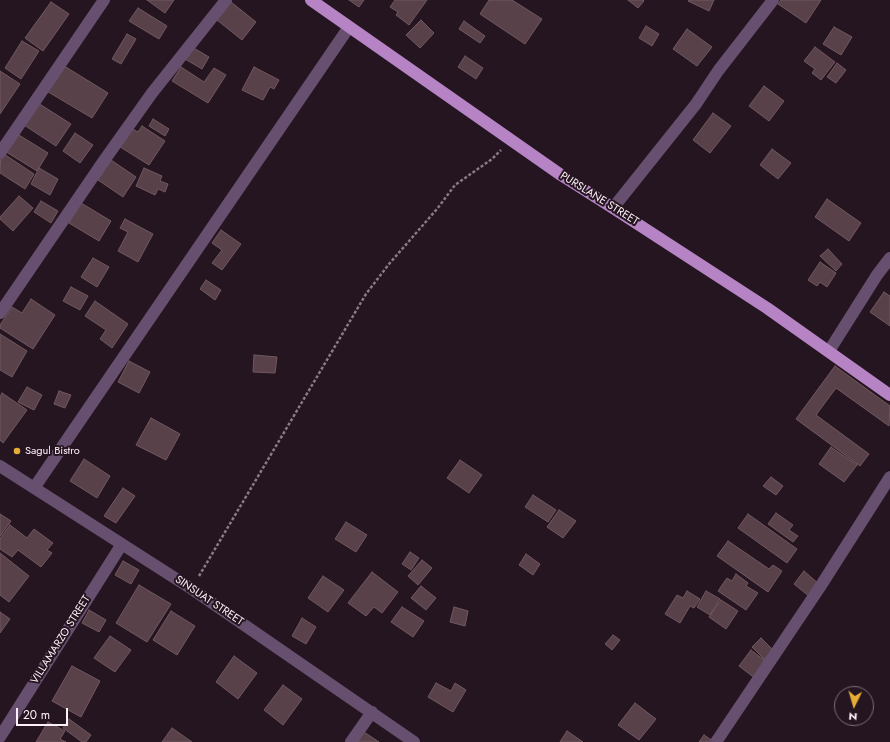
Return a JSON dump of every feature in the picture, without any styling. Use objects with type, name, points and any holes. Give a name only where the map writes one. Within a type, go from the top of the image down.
[{"type":"main road","name":"PURSLANE STREET","points":[[311,0],[509,140],[760,304],[890,395]]},
{"type":"street","points":[[0,153],[104,0]]},
{"type":"street","points":[[0,314],[103,162],[152,93],[226,0]]},
{"type":"street","points":[[613,208],[696,104],[718,71],[773,0]]},
{"type":"street","points":[[34,488],[349,26]]},
{"type":"street","points":[[828,351],[877,275],[890,258]]},
{"type":"street","name":"SINSUAT STREET","points":[[0,466],[192,589],[414,742]]},
{"type":"street","points":[[716,742],[890,477]]},
{"type":"street","name":"VILLAMARZO STREET","points":[[0,737],[122,544]]},
{"type":"street","points":[[351,742],[372,712]]},
{"type":"path","points":[[192,589],[292,417],[316,381],[340,336],[366,294],[455,185],[492,159],[509,140]]},
{"type":"building","points":[[147,0],[174,0],[165,13]]},
{"type":"building","points":[[349,0],[364,0],[359,7]]},
{"type":"building","points":[[395,0],[427,0],[409,25],[396,15],[398,12],[390,7]]},
{"type":"building","points":[[489,0],[512,0],[542,19],[525,44],[480,14]]},
{"type":"building","points":[[628,0],[643,0],[644,1],[638,8]]},
{"type":"building","points":[[714,0],[709,11],[688,1]]},
{"type":"building","points":[[781,0],[821,0],[806,23],[778,4]]},
{"type":"building","points":[[51,2],[69,14],[43,51],[25,38]]},
{"type":"building","points":[[231,2],[256,22],[242,40],[217,20]]},
{"type":"building","points":[[138,8],[167,26],[159,39],[129,21]]},
{"type":"building","points":[[421,20],[434,33],[420,48],[406,35]]},
{"type":"building","points":[[464,21],[485,36],[480,43],[459,29]]},
{"type":"building","points":[[646,26],[659,34],[652,46],[639,38]]},
{"type":"building","points":[[834,27],[852,37],[841,55],[823,44]]},
{"type":"building","points":[[687,29],[712,47],[697,66],[673,49]]},
{"type":"building","points":[[127,34],[136,39],[121,64],[112,59]]},
{"type":"building","points":[[22,41],[39,51],[21,79],[5,68]]},
{"type":"building","points":[[192,47],[209,57],[202,69],[185,59]]},
{"type":"building","points":[[815,47],[835,62],[821,80],[812,73],[815,69],[804,61]]},
{"type":"building","points":[[465,56],[483,68],[476,79],[458,67]]},
{"type":"building","points":[[837,63],[846,70],[836,83],[827,77]]},
{"type":"building","points":[[61,64],[108,93],[92,118],[45,90]]},
{"type":"building","points":[[181,67],[204,82],[214,68],[226,75],[208,103],[172,81]]},
{"type":"building","points":[[254,67],[279,80],[274,89],[270,87],[263,100],[242,90]]},
{"type":"building","points":[[0,71],[20,84],[0,114]]},
{"type":"building","points":[[764,86],[784,101],[769,121],[749,106]]},
{"type":"building","points":[[38,103],[71,124],[56,146],[24,125]]},
{"type":"building","points":[[713,113],[731,126],[710,153],[693,140]]},
{"type":"building","points":[[153,119],[169,129],[165,136],[149,126]]},
{"type":"building","points":[[142,126],[165,141],[149,165],[117,145],[129,127],[138,132]]},
{"type":"building","points":[[14,132],[48,153],[37,171],[3,150]]},
{"type":"building","points":[[75,133],[93,145],[80,163],[63,151]]},
{"type":"building","points":[[772,149],[791,163],[778,179],[760,165]]},
{"type":"building","points":[[1,152],[34,174],[25,189],[0,173]]},
{"type":"building","points":[[111,160],[136,177],[123,197],[98,180]]},
{"type":"building","points":[[39,168],[58,179],[50,195],[31,184]]},
{"type":"building","points":[[144,168],[162,176],[160,181],[168,184],[165,192],[158,189],[155,195],[136,186]]},
{"type":"building","points":[[19,196],[33,208],[13,231],[0,219],[0,217]]},
{"type":"building","points":[[827,199],[861,223],[849,241],[815,217]]},
{"type":"building","points":[[41,201],[58,211],[51,223],[34,212]]},
{"type":"building","points":[[81,203],[111,221],[99,241],[69,223]]},
{"type":"building","points":[[125,219],[153,234],[138,262],[118,251],[128,232],[120,228]]},
{"type":"building","points":[[221,230],[241,244],[222,270],[212,263],[222,250],[212,243]]},
{"type":"building","points":[[828,249],[842,264],[836,271],[820,256]]},
{"type":"building","points":[[93,258],[109,267],[97,287],[81,277]]},
{"type":"building","points":[[820,262],[836,273],[827,287],[820,282],[817,286],[808,280]]},
{"type":"building","points":[[206,280],[221,290],[215,300],[200,289]]},
{"type":"building","points":[[71,287],[88,296],[80,310],[63,301]]},
{"type":"building","points":[[884,292],[890,296],[890,326],[870,312]]},
{"type":"building","points":[[31,299],[55,315],[33,349],[0,328],[0,325],[12,307],[22,313]]},
{"type":"building","points":[[95,301],[128,324],[112,348],[100,339],[106,330],[85,316]]},
{"type":"building","points":[[0,334],[27,351],[12,377],[0,370]]},
{"type":"building","points":[[254,355],[277,357],[275,373],[253,372]]},
{"type":"building","points":[[129,361],[150,372],[139,393],[118,382]]},
{"type":"building","points":[[835,366],[890,406],[889,426],[836,388],[816,415],[869,454],[860,466],[796,419]]},
{"type":"building","points":[[27,387],[42,395],[34,410],[18,402]]},
{"type":"building","points":[[59,391],[71,395],[65,408],[54,404]]},
{"type":"building","points":[[2,393],[27,410],[3,443],[0,440],[0,397]]},
{"type":"building","points":[[151,418],[180,434],[166,460],[136,445]]},
{"type":"building","points":[[831,447],[857,465],[844,482],[819,464]]},
{"type":"building","points":[[84,459],[110,476],[97,498],[70,481]]},
{"type":"building","points":[[460,460],[482,475],[469,493],[447,478]]},
{"type":"building","points":[[771,477],[783,486],[776,495],[763,486]]},
{"type":"building","points":[[123,488],[135,496],[116,523],[104,516]]},
{"type":"building","points":[[533,495],[556,510],[548,522],[525,507]]},
{"type":"building","points":[[559,510],[576,521],[563,538],[547,527]]},
{"type":"building","points":[[776,513],[793,525],[789,530],[798,536],[793,542],[768,524]]},
{"type":"building","points":[[0,514],[11,521],[0,536]]},
{"type":"building","points":[[748,514],[797,549],[787,563],[738,528]]},
{"type":"building","points":[[346,522],[367,535],[356,552],[335,539]]},
{"type":"building","points":[[10,525],[27,538],[34,529],[53,543],[47,550],[52,553],[41,567],[18,550],[12,557],[0,549],[0,538]]},
{"type":"building","points":[[728,541],[769,569],[773,565],[782,571],[768,592],[717,556]]},
{"type":"building","points":[[410,552],[419,558],[411,570],[402,564]]},
{"type":"building","points":[[0,553],[29,576],[9,602],[0,595]]},
{"type":"building","points":[[526,554],[540,564],[533,575],[519,565]]},
{"type":"building","points":[[422,560],[432,568],[418,585],[408,576]]},
{"type":"building","points":[[123,561],[139,570],[131,584],[115,575]]},
{"type":"building","points":[[804,571],[820,585],[810,597],[794,584]]},
{"type":"building","points":[[372,572],[398,592],[382,613],[374,607],[366,616],[348,603]]},
{"type":"building","points":[[736,574],[748,583],[746,586],[758,593],[746,610],[718,591],[727,578],[732,581]]},
{"type":"building","points":[[323,576],[344,590],[328,612],[308,598]]},
{"type":"building","points":[[139,585],[171,604],[147,642],[116,623]]},
{"type":"building","points":[[421,586],[436,598],[426,610],[411,598]]},
{"type":"building","points":[[687,591],[700,599],[694,608],[690,606],[680,623],[665,614],[677,595],[683,598]]},
{"type":"building","points":[[706,591],[720,599],[710,615],[697,607]]},
{"type":"building","points":[[721,600],[738,611],[726,629],[709,617]]},
{"type":"building","points":[[402,607],[424,621],[413,637],[391,622]]},
{"type":"building","points":[[454,607],[468,611],[465,626],[450,622]]},
{"type":"building","points":[[89,610],[106,620],[99,632],[82,623]]},
{"type":"building","points":[[171,611],[195,626],[177,655],[153,640]]},
{"type":"building","points":[[0,612],[10,619],[0,633]]},
{"type":"building","points":[[302,618],[316,627],[306,644],[292,636]]},
{"type":"building","points":[[613,635],[620,640],[612,650],[605,644]]},
{"type":"building","points":[[110,636],[131,650],[115,672],[94,658]]},
{"type":"building","points":[[761,638],[774,651],[765,660],[752,647]]},
{"type":"building","points":[[751,650],[768,663],[756,679],[739,666]]},
{"type":"building","points":[[234,656],[257,673],[238,699],[216,682]]},
{"type":"building","points":[[72,666],[100,681],[81,717],[52,701]]},
{"type":"building","points":[[436,683],[451,691],[455,683],[466,690],[453,712],[428,697]]},
{"type":"building","points":[[283,685],[302,699],[283,725],[264,710]]},
{"type":"building","points":[[635,703],[656,719],[639,740],[618,725]]},
{"type":"building","points":[[69,719],[91,735],[86,742],[82,742],[63,728]]},
{"type":"building","points":[[48,722],[65,731],[60,739],[66,742],[36,742]]},
{"type":"building","points":[[172,728],[192,742],[162,742]]},
{"type":"building","points":[[361,730],[379,742],[352,742]]},
{"type":"building","points":[[567,731],[583,742],[560,742]]},
{"type":"building","points":[[704,735],[713,741],[713,742],[699,742]]},
{"type":"place","name":"Sagul Bistro","points":[[17,451]]}]
